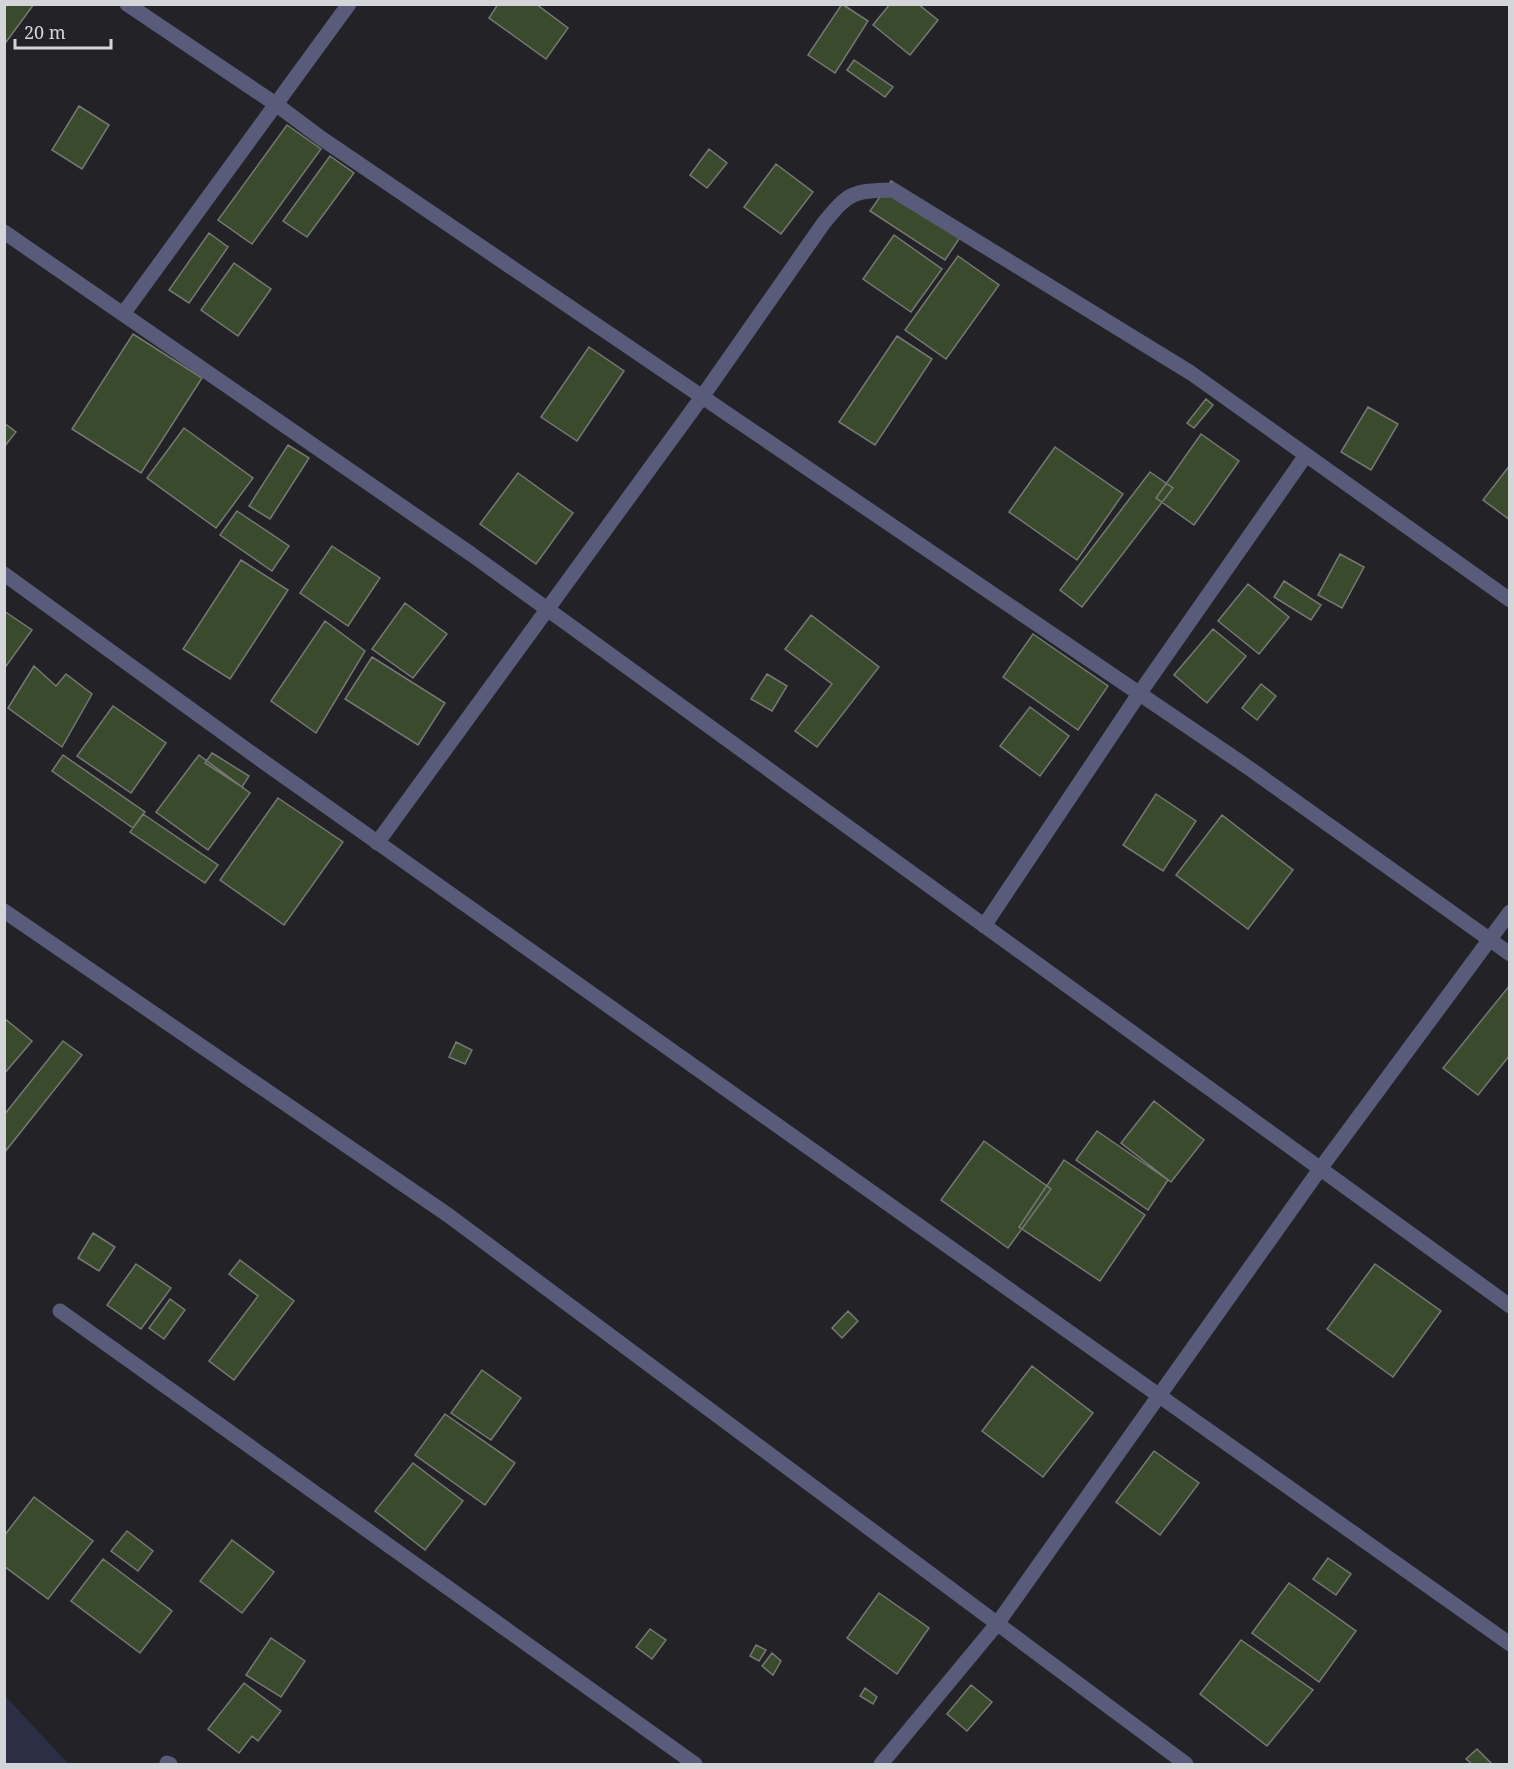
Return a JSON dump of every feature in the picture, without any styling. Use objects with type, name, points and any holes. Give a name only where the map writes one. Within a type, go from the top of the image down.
[{"type":"street","points":[[127,4],[1246,766],[1509,954]]},
{"type":"street","points":[[123,314],[278,105],[349,4]]},
{"type":"street","points":[[377,843],[702,397],[823,224],[841,202],[860,191],[893,190],[1191,373],[1509,600]]},
{"type":"street","points":[[4,232],[471,554],[1509,1306]]},
{"type":"street","points":[[984,926],[1139,694],[1306,455]]},
{"type":"street","points":[[4,574],[377,843],[1509,1644]]},
{"type":"street","points":[[4,911],[448,1215],[1186,1764]]},
{"type":"street","points":[[881,1764],[997,1624],[1320,1169],[1509,912]]},
{"type":"street","points":[[60,1311],[695,1764]]},
{"type":"shaded area","points":[[5,1696],[62,1757],[69,1764],[5,1764]]},
{"type":"building","points":[[4,4],[34,4],[4,45]]},
{"type":"building","points":[[498,4],[536,4],[568,28],[546,59],[489,18]]},
{"type":"building","points":[[842,4],[868,21],[835,73],[808,55]]},
{"type":"building","points":[[890,4],[918,4],[938,20],[910,55],[873,25]]},
{"type":"building","points":[[854,60],[893,87],[885,97],[847,70]]},
{"type":"building","points":[[79,106],[109,125],[82,169],[52,150]]},
{"type":"building","points":[[287,125],[321,149],[252,244],[218,220]]},
{"type":"building","points":[[709,149],[727,163],[707,188],[690,175]]},
{"type":"building","points":[[330,156],[354,173],[307,237],[283,221]]},
{"type":"building","points":[[776,164],[813,192],[781,234],[744,207]]},
{"type":"building","points":[[891,181],[965,230],[945,260],[870,211]]},
{"type":"building","points":[[209,233],[228,247],[189,303],[169,290]]},
{"type":"building","points":[[894,235],[942,269],[911,312],[863,279]]},
{"type":"building","points":[[958,256],[999,285],[946,359],[905,330]]},
{"type":"building","points":[[234,263],[271,289],[238,336],[201,310]]},
{"type":"building","points":[[133,334],[202,378],[141,473],[72,429]]},
{"type":"building","points":[[897,336],[932,359],[875,445],[839,422]]},
{"type":"building","points":[[589,347],[624,371],[577,441],[541,417]]},
{"type":"building","points":[[1206,399],[1213,405],[1194,428],[1187,423]]},
{"type":"building","points":[[1368,407],[1398,424],[1371,470],[1341,452]]},
{"type":"building","points":[[4,423],[16,432],[4,447]]},
{"type":"building","points":[[184,428],[253,478],[216,528],[147,478]]},
{"type":"building","points":[[1201,434],[1239,461],[1194,525],[1156,498]]},
{"type":"building","points":[[288,445],[309,458],[270,519],[249,506]]},
{"type":"building","points":[[1055,447],[1123,494],[1077,560],[1009,512]]},
{"type":"building","points":[[1510,465],[1510,520],[1483,500]]},
{"type":"building","points":[[1150,472],[1173,488],[1082,607],[1060,590]]},
{"type":"building","points":[[518,473],[573,513],[536,564],[480,524]]},
{"type":"building","points":[[237,511],[289,546],[272,571],[220,535]]},
{"type":"building","points":[[332,546],[380,578],[348,626],[300,593]]},
{"type":"building","points":[[1340,554],[1364,567],[1342,608],[1318,595]]},
{"type":"building","points":[[241,560],[288,590],[230,679],[183,649]]},
{"type":"building","points":[[1284,581],[1321,605],[1311,620],[1274,597]]},
{"type":"building","points":[[1248,584],[1289,617],[1259,654],[1218,621]]},
{"type":"building","points":[[405,603],[447,634],[413,678],[372,649]]},
{"type":"building","points":[[4,611],[32,630],[4,669]]},
{"type":"building","points":[[811,615],[879,667],[817,747],[795,731],[832,684],[785,649]]},
{"type":"building","points":[[325,621],[365,651],[316,733],[271,701]]},
{"type":"building","points":[[1213,629],[1246,656],[1207,703],[1174,675]]},
{"type":"building","points":[[1033,634],[1108,686],[1078,730],[1003,677]]},
{"type":"building","points":[[372,657],[445,703],[418,745],[345,699]]},
{"type":"building","points":[[34,666],[56,686],[66,674],[92,694],[62,747],[8,708]]},
{"type":"building","points":[[767,674],[787,686],[772,711],[751,699]]},
{"type":"building","points":[[1261,684],[1276,696],[1257,720],[1242,708]]},
{"type":"building","points":[[113,706],[166,743],[131,793],[77,756]]},
{"type":"building","points":[[1030,707],[1069,736],[1040,776],[1000,746]]},
{"type":"building","points":[[212,753],[249,776],[242,787],[205,763]]},
{"type":"building","points":[[63,755],[145,812],[133,828],[52,771]]},
{"type":"building","points":[[199,755],[250,793],[208,850],[156,812]]},
{"type":"building","points":[[1156,794],[1196,821],[1163,871],[1123,845]]},
{"type":"building","points":[[278,798],[343,842],[284,925],[220,880]]},
{"type":"building","points":[[143,814],[218,865],[205,883],[130,832]]},
{"type":"building","points":[[1222,815],[1293,870],[1248,929],[1176,875]]},
{"type":"building","points":[[1510,985],[1510,1055],[1478,1095],[1443,1068]]},
{"type":"building","points":[[4,1018],[32,1041],[4,1074]]},
{"type":"building","points":[[63,1041],[82,1055],[4,1153],[4,1115]]},
{"type":"building","points":[[456,1042],[472,1050],[465,1064],[449,1057]]},
{"type":"building","points":[[1154,1101],[1204,1140],[1171,1182],[1121,1143]]},
{"type":"building","points":[[1097,1131],[1168,1180],[1148,1210],[1076,1160]]},
{"type":"building","points":[[984,1141],[1051,1189],[1008,1248],[941,1200]]},
{"type":"building","points":[[1064,1160],[1145,1215],[1100,1281],[1019,1227]]},
{"type":"building","points":[[93,1233],[115,1247],[99,1271],[78,1258]]},
{"type":"building","points":[[240,1260],[294,1301],[234,1380],[209,1361],[258,1296],[229,1274]]},
{"type":"building","points":[[136,1264],[171,1288],[141,1329],[107,1305]]},
{"type":"building","points":[[1375,1264],[1441,1311],[1393,1377],[1327,1329]]},
{"type":"building","points":[[170,1299],[185,1310],[164,1339],[149,1328]]},
{"type":"building","points":[[848,1311],[858,1321],[842,1338],[832,1328]]},
{"type":"building","points":[[1032,1366],[1093,1413],[1043,1477],[982,1431]]},
{"type":"building","points":[[482,1370],[521,1398],[491,1440],[451,1413]]},
{"type":"building","points":[[445,1414],[515,1463],[485,1505],[415,1455]]},
{"type":"building","points":[[1154,1451],[1199,1483],[1160,1535],[1116,1502]]},
{"type":"building","points":[[413,1463],[463,1501],[425,1550],[375,1511]]},
{"type":"building","points":[[34,1497],[93,1541],[48,1599],[4,1566],[4,1536]]},
{"type":"building","points":[[127,1531],[153,1551],[138,1571],[111,1551]]},
{"type":"building","points":[[232,1540],[274,1572],[242,1613],[200,1581]]},
{"type":"building","points":[[1328,1558],[1351,1574],[1336,1595],[1313,1579]]},
{"type":"building","points":[[103,1559],[172,1611],[140,1653],[71,1601]]},
{"type":"building","points":[[1289,1583],[1356,1631],[1319,1682],[1252,1633]]},
{"type":"building","points":[[879,1593],[929,1628],[897,1674],[847,1638]]},
{"type":"building","points":[[650,1629],[666,1640],[652,1659],[636,1647]]},
{"type":"building","points":[[271,1638],[305,1661],[281,1697],[246,1675]]},
{"type":"building","points":[[1241,1640],[1313,1690],[1267,1746],[1200,1694]]},
{"type":"building","points":[[756,1645],[766,1650],[759,1661],[750,1656]]},
{"type":"building","points":[[772,1653],[781,1661],[773,1675],[762,1666]]},
{"type":"building","points":[[244,1683],[281,1711],[258,1741],[252,1736],[239,1753],[208,1729]]},
{"type":"building","points":[[971,1685],[992,1702],[967,1731],[947,1714]]},
{"type":"building","points":[[865,1688],[877,1697],[873,1704],[860,1696]]},
{"type":"building","points":[[1477,1749],[1491,1763],[1472,1764],[1466,1759]]}]
